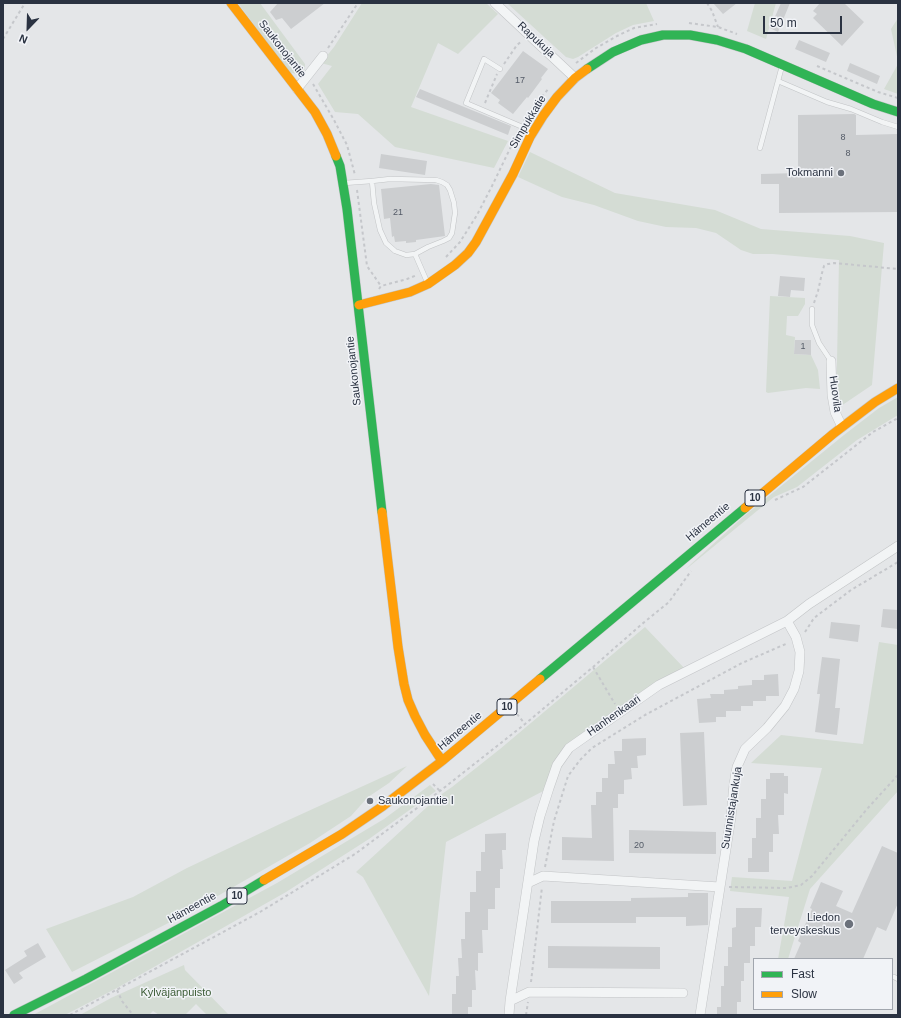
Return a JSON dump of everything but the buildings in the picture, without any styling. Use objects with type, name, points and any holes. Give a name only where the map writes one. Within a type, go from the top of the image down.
[{"type":"main road","name":"Saukonojantie","points":[[232,3],[315,112],[327,134],[340,166],[344,184],[359,305],[398,647],[404,684],[408,700],[415,716],[425,735],[442,761]]},
{"type":"main road","name":"Simpukkatie","points":[[359,305],[410,292],[428,284],[456,265],[476,242],[510,180],[533,132],[557,97],[575,78],[613,52],[641,40],[663,34],[690,35],[717,40],[746,49],[873,104],[898,112]]},
{"type":"main road","name":"Hämeentie","points":[[14,1015],[86,979],[228,902],[342,834],[383,806],[442,761],[842,427],[875,402],[898,388]]},
{"type":"street","name":"Rapukuja","points":[[495,3],[575,78]]},
{"type":"street","points":[[297,88],[323,56]]},
{"type":"street","name":"Huovila","points":[[831,361],[832,395],[835,412],[842,427]]},
{"type":"street","name":"Hanhenkaari","points":[[509,1015],[534,841],[540,816],[557,765],[569,748],[660,685],[686,670],[787,621],[809,604],[898,546]]},
{"type":"street","name":"Suunnistajankuja","points":[[700,1015],[731,817],[734,784],[738,767],[745,749],[767,728],[786,706],[794,689],[799,671],[800,652],[796,637],[787,621]]},
{"type":"street","points":[[528,883],[543,876],[720,887]]},
{"type":"street","points":[[510,1001],[529,992],[683,993]]},
{"type":"lane","points":[[500,69],[484,59],[466,103],[533,132]]},
{"type":"lane","points":[[760,148],[782,65]]},
{"type":"lane","points":[[778,81],[828,102],[851,109],[882,122],[898,126]]},
{"type":"lane","points":[[344,184],[390,179],[436,180],[447,185],[454,203],[455,213],[452,233],[449,238],[428,246],[415,254],[406,255],[395,251],[382,237],[374,203],[372,181]]},
{"type":"lane","points":[[415,254],[428,284]]},
{"type":"lane","points":[[812,309],[812,325],[819,343],[831,361]]},
{"type":"path","points":[[3,39],[25,3]]},
{"type":"path","points":[[323,56],[358,3]]},
{"type":"path","points":[[707,3],[712,11],[718,27]]},
{"type":"path","points":[[567,70],[582,57],[617,36]]},
{"type":"path","points":[[442,260],[460,242],[492,186],[521,126],[532,108],[552,84]]},
{"type":"path","points":[[812,309],[824,266],[828,264],[834,263],[898,269]]},
{"type":"path","points":[[375,302],[380,286],[407,279],[423,272]]},
{"type":"path","points":[[526,1015],[543,876],[554,821],[568,776],[580,760],[592,748],[628,727],[645,715],[742,662],[786,644],[803,634],[814,618],[851,590],[898,562]]},
{"type":"path","points":[[593,667],[628,727]]},
{"type":"path","points":[[720,887],[787,888],[801,885],[812,876],[898,775]]},
{"type":"path","points":[[117,990],[122,1001],[133,1015]]},
{"type":"green space","points":[[238,3],[260,3],[305,64],[305,69],[301,74],[289,72]]},
{"type":"green space","points":[[362,3],[486,3],[498,14],[458,54],[438,43],[411,107],[508,141],[494,168],[395,147],[358,114],[335,112],[318,84],[332,66],[321,63],[334,47]]},
{"type":"green space","points":[[507,3],[646,3],[654,21],[633,25],[616,33],[573,59],[566,57]]},
{"type":"green space","points":[[755,3],[776,3],[766,39],[747,31]]},
{"type":"green space","points":[[898,18],[898,61],[891,29]]},
{"type":"green space","points":[[898,64],[898,94],[884,89]]},
{"type":"green space","points":[[530,152],[615,193],[715,210],[761,229],[850,236],[884,243],[872,385],[838,408],[836,390],[839,260],[773,254],[753,254],[741,250],[716,233],[696,228],[666,227],[638,221],[594,205],[562,197],[518,177]]},
{"type":"green space","points":[[770,296],[805,298],[805,304],[798,316],[787,316],[786,335],[795,337],[794,354],[811,355],[818,370],[820,389],[806,388],[766,392]]},
{"type":"green space","points":[[898,397],[898,415],[857,440],[797,487],[774,497],[685,570],[743,517],[844,435],[879,408]]},
{"type":"green space","points":[[645,627],[686,670],[569,748],[549,788],[446,842],[429,996],[363,877],[356,872],[439,796],[500,749]]},
{"type":"green space","points":[[879,642],[898,645],[898,791],[810,889],[788,958],[778,958],[789,897],[730,891],[732,877],[792,881],[822,768],[751,763],[781,735],[863,744]]},
{"type":"green space","points":[[407,766],[389,783],[368,797],[351,816],[310,843],[188,913],[72,972],[46,929],[133,897],[187,868]]},
{"type":"green space","points":[[430,785],[436,791],[369,839],[286,892],[117,988],[65,1015],[33,1015],[277,883],[384,819]]},
{"type":"green space","name":"Kylväjänpuisto","points":[[184,965],[185,970],[229,1015],[207,1015],[196,1004],[185,1015],[159,1015],[153,1011],[149,1015],[80,1015],[111,998]]},
{"type":"traffic: fast","points":[[587,69],[613,52],[641,40],[663,35],[690,35],[717,40],[746,49],[873,104],[898,112]]},
{"type":"traffic: fast","points":[[336,156],[340,166],[347,209],[382,512]]},
{"type":"traffic: fast","points":[[540,679],[745,508]]},
{"type":"traffic: fast","points":[[14,1015],[86,979],[221,906],[264,880]]},
{"type":"traffic: slow","points":[[231,3],[315,112],[327,134],[336,156]]},
{"type":"traffic: slow","points":[[359,305],[410,292],[428,284],[455,265],[468,253],[476,242],[513,174],[530,137],[543,116],[557,97],[575,78],[587,69]]},
{"type":"traffic: slow","points":[[745,508],[833,434],[875,402],[898,388]]},
{"type":"traffic: slow","points":[[382,512],[398,647],[404,684],[408,700],[415,716],[425,735],[442,761]]},
{"type":"traffic: slow","points":[[264,880],[342,834],[383,806],[442,761],[540,679]]},
{"type":"place","name":"Tokmanni","points":[[841,173]]},
{"type":"place","name":"Saukonojantie I","points":[[370,801]]},
{"type":"place","name":"Liedon terveyskeskus","points":[[849,924]]}]
